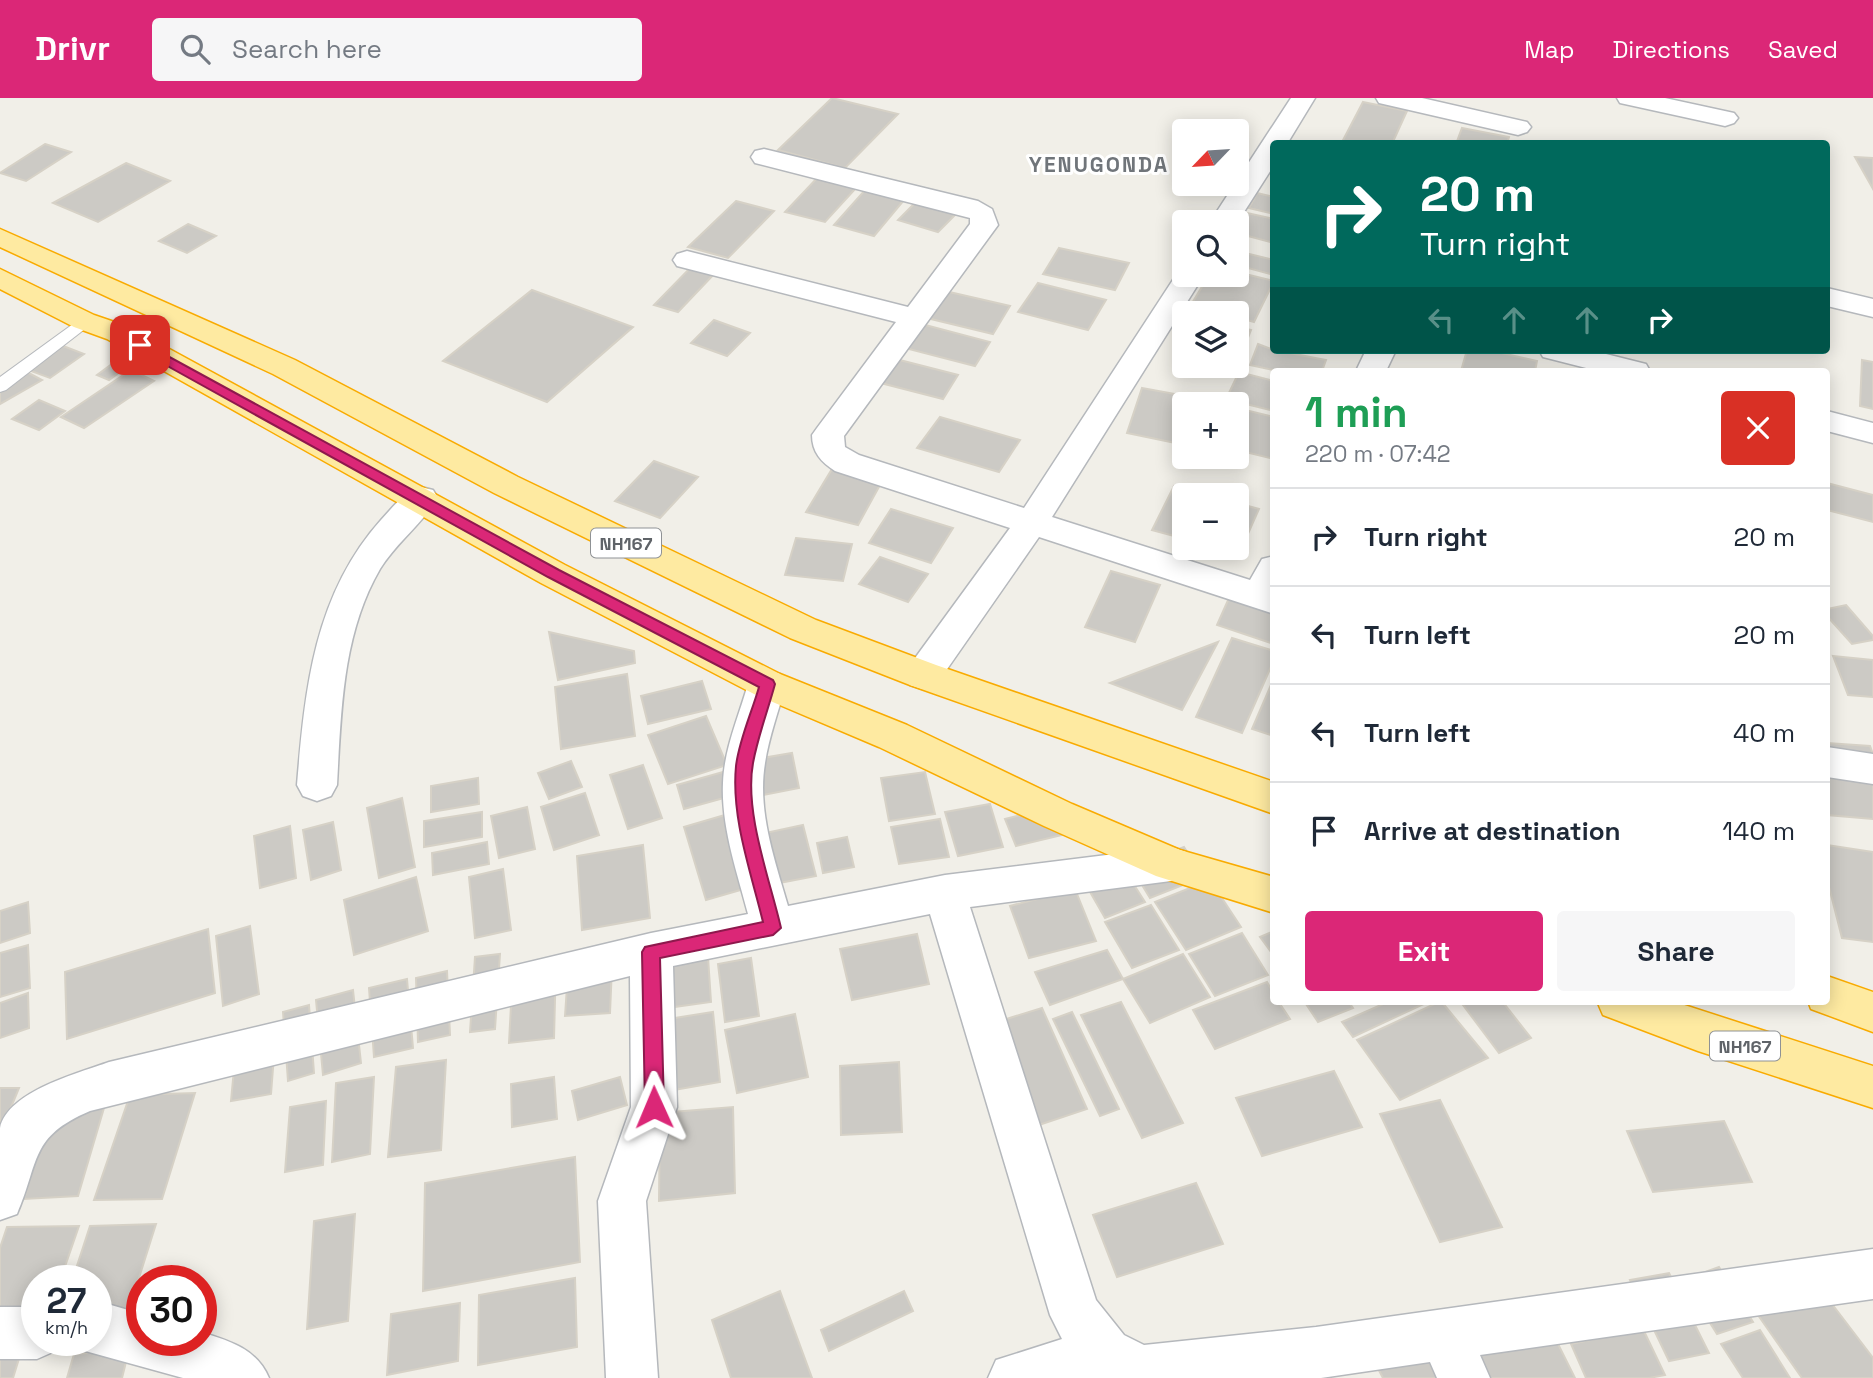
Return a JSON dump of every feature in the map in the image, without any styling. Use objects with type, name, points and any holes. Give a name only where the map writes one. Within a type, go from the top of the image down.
[{"type":"highway","name":"NH167","points":[[0,237],[284,367],[506,485],[803,629],[923,675],[1270,797]]},
{"type":"highway","points":[[0,278],[84,321],[118,333],[421,498],[554,574],[767,684],[893,736],[1058,815],[1171,864],[1270,894]]},
{"type":"highway","points":[[1830,996],[1873,1012]]},
{"type":"highway","name":"NH167","points":[[1630,1005],[1698,1031],[1873,1087]]},
{"type":"street","points":[[1279,140],[1303,98]]},
{"type":"street","points":[[1388,98],[1518,127]]},
{"type":"street","points":[[1629,98],[1725,118]]},
{"type":"street","points":[[1232,210],[1270,154]]},
{"type":"street","points":[[764,157],[982,213],[984,225],[828,435],[828,447],[834,456],[847,463],[1031,524],[1269,588]]},
{"type":"street","points":[[687,260],[915,318]]},
{"type":"street","points":[[923,675],[1031,524],[1182,287]]},
{"type":"street","points":[[1830,299],[1873,308]]},
{"type":"street","points":[[1569,354],[1623,368]]},
{"type":"street","points":[[1830,422],[1873,433]]},
{"type":"street","points":[[317,785],[321,717],[330,655],[345,609],[365,566],[383,539],[421,498]]},
{"type":"street","points":[[767,684],[744,764],[744,792],[747,819],[773,928]]},
{"type":"street","points":[[1830,762],[1873,768]]},
{"type":"street","points":[[0,1197],[19,1138],[14,1126],[56,1103],[109,1083],[651,952],[945,893],[1171,864]]},
{"type":"street","points":[[945,893],[1075,1315],[1130,1367]]},
{"type":"street","points":[[632,1378],[622,1201],[654,1107],[651,952]]},
{"type":"street","points":[[1014,1378],[1316,1353],[1454,1356],[1873,1273]]},
{"type":"street","points":[[0,1333],[21,1333]]},
{"type":"street","points":[[195,1356],[215,1362],[243,1378]]},
{"type":"lane","points":[[0,386],[84,321]]},
{"type":"building","points":[[832,98],[898,114],[845,168],[778,150]]},
{"type":"building","points":[[1363,102],[1407,111],[1394,140],[1343,140]]},
{"type":"building","points":[[1462,128],[1509,137],[1508,140],[1458,140]]},
{"type":"building","points":[[45,144],[71,152],[26,181],[0,173]]},
{"type":"building","points":[[1855,157],[1873,158],[1873,189]]},
{"type":"building","points":[[126,163],[170,181],[98,222],[53,203]]},
{"type":"building","points":[[817,178],[856,188],[825,222],[785,212]]},
{"type":"building","points":[[865,190],[904,200],[874,236],[834,225]]},
{"type":"building","points":[[1257,193],[1270,196],[1270,213],[1249,208]]},
{"type":"building","points":[[736,201],[774,211],[728,258],[688,247]]},
{"type":"building","points":[[917,201],[957,213],[938,232],[898,220]]},
{"type":"building","points":[[1249,213],[1270,218],[1270,242],[1249,236]]},
{"type":"building","points":[[188,224],[216,236],[187,253],[159,241]]},
{"type":"building","points":[[1059,248],[1129,263],[1115,290],[1043,274]]},
{"type":"building","points":[[1249,254],[1270,259],[1270,274],[1249,268]]},
{"type":"building","points":[[692,266],[716,272],[678,312],[654,305]]},
{"type":"building","points":[[1249,275],[1270,280],[1270,289],[1254,322],[1249,321],[1249,301],[1193,301],[1202,287],[1249,287]]},
{"type":"building","points":[[1038,283],[1106,300],[1088,330],[1018,312]]},
{"type":"building","points":[[532,290],[633,327],[547,402],[443,361]]},
{"type":"building","points":[[945,291],[1010,306],[993,334],[927,318]]},
{"type":"building","points":[[714,320],[750,333],[727,356],[691,343]]},
{"type":"building","points":[[914,322],[990,342],[975,366],[897,346]]},
{"type":"building","points":[[58,344],[84,354],[50,378],[23,368]]},
{"type":"building","points":[[1258,344],[1270,348],[1270,354],[1295,354],[1326,360],[1323,368],[1270,369],[1250,365]]},
{"type":"building","points":[[1466,354],[1506,354],[1537,361],[1536,368],[1462,368]]},
{"type":"building","points":[[888,357],[958,375],[943,399],[873,381]]},
{"type":"building","points":[[1862,360],[1873,362],[1873,409],[1860,406]]},
{"type":"building","points":[[112,364],[124,369],[109,380],[97,375]]},
{"type":"building","points":[[131,370],[154,381],[84,428],[61,417]]},
{"type":"building","points":[[25,371],[42,380],[0,404],[0,387]]},
{"type":"building","points":[[1249,375],[1270,380],[1270,410],[1249,405],[1249,392],[1229,392],[1236,378],[1249,378]]},
{"type":"building","points":[[1142,388],[1172,393],[1172,442],[1127,433]]},
{"type":"building","points":[[39,400],[65,411],[39,430],[12,419]]},
{"type":"building","points":[[1249,411],[1270,416],[1270,458],[1249,453]]},
{"type":"building","points":[[940,417],[1020,440],[999,472],[917,448]]},
{"type":"building","points":[[654,461],[698,477],[660,518],[615,501]]},
{"type":"building","points":[[835,464],[885,476],[858,525],[806,512]]},
{"type":"building","points":[[1830,484],[1873,495],[1873,522],[1830,511]]},
{"type":"building","points":[[1172,490],[1172,535],[1152,530]]},
{"type":"building","points":[[1249,506],[1259,509],[1249,532]]},
{"type":"building","points":[[891,509],[953,528],[931,563],[869,543]]},
{"type":"building","points":[[796,538],[852,544],[843,581],[785,575]]},
{"type":"building","points":[[880,557],[928,574],[908,602],[859,584]]},
{"type":"building","points":[[1111,571],[1160,585],[1135,642],[1085,627]]},
{"type":"building","points":[[1233,589],[1270,601],[1270,643],[1217,625]]},
{"type":"building","points":[[1846,605],[1873,636],[1873,640],[1852,644],[1830,619],[1830,608]]},
{"type":"building","points":[[549,632],[634,651],[635,663],[558,680]]},
{"type":"building","points":[[1232,638],[1270,650],[1270,669],[1242,733],[1196,717]]},
{"type":"building","points":[[1218,642],[1182,710],[1110,683]]},
{"type":"building","points":[[1833,656],[1873,660],[1873,697],[1848,695]]},
{"type":"building","points":[[627,674],[635,736],[561,749],[555,687]]},
{"type":"building","points":[[702,681],[711,709],[648,724],[641,696]]},
{"type":"building","points":[[1270,687],[1270,735],[1252,729]]},
{"type":"building","points":[[706,716],[727,765],[668,784],[648,735]]},
{"type":"building","points":[[1830,743],[1870,746],[1873,754],[1873,819],[1830,815]]},
{"type":"building","points":[[792,753],[799,788],[758,796],[751,760]]},
{"type":"building","points":[[571,761],[582,787],[549,799],[538,773]]},
{"type":"building","points":[[643,765],[662,818],[628,829],[610,775]]},
{"type":"building","points":[[723,772],[731,796],[684,809],[677,785]]},
{"type":"building","points":[[925,772],[935,814],[889,821],[881,778]]},
{"type":"building","points":[[478,778],[479,804],[431,812],[431,786]]},
{"type":"building","points":[[585,793],[599,835],[554,850],[541,807]]},
{"type":"building","points":[[402,798],[415,867],[379,878],[367,808]]},
{"type":"building","points":[[990,804],[1003,847],[958,856],[945,812]]},
{"type":"building","points":[[1058,806],[1070,833],[1016,846],[1005,819]]},
{"type":"building","points":[[527,807],[535,849],[499,858],[491,816]]},
{"type":"building","points":[[482,812],[482,837],[424,847],[424,821]]},
{"type":"building","points":[[735,812],[761,884],[706,900],[684,827]]},
{"type":"building","points":[[940,819],[949,857],[899,864],[891,827]]},
{"type":"building","points":[[333,822],[341,870],[311,880],[303,830]]},
{"type":"building","points":[[803,825],[816,876],[774,884],[761,834]]},
{"type":"building","points":[[290,826],[296,878],[260,888],[254,836]]},
{"type":"building","points":[[847,837],[854,867],[823,873],[817,843]]},
{"type":"building","points":[[487,842],[489,864],[433,875],[432,853]]},
{"type":"building","points":[[643,845],[650,918],[582,930],[577,856]]},
{"type":"building","points":[[1830,845],[1873,852],[1873,942],[1842,938],[1830,891]]},
{"type":"building","points":[[1184,847],[1203,877],[1150,898],[1131,867]]},
{"type":"building","points":[[1120,863],[1145,902],[1105,918],[1082,878]]},
{"type":"building","points":[[503,869],[511,930],[475,938],[469,877]]},
{"type":"building","points":[[416,877],[428,931],[354,955],[344,900]]},
{"type":"building","points":[[1210,880],[1241,927],[1186,950],[1155,902]]},
{"type":"building","points":[[1075,889],[1096,941],[1029,958],[1010,906]]},
{"type":"building","points":[[28,902],[30,933],[0,943],[0,911]]},
{"type":"building","points":[[1151,905],[1179,950],[1132,968],[1105,922]]},
{"type":"building","points":[[250,926],[259,994],[223,1006],[216,936]]},
{"type":"building","points":[[208,929],[215,993],[67,1039],[65,972]]},
{"type":"building","points":[[1242,933],[1268,975],[1215,996],[1189,954]]},
{"type":"building","points":[[1270,933],[1270,951],[1260,937]]},
{"type":"building","points":[[917,934],[929,984],[852,1000],[840,949]]},
{"type":"building","points":[[28,945],[30,988],[0,997],[0,953]]},
{"type":"building","points":[[1107,950],[1123,979],[1050,1005],[1035,972]]},
{"type":"building","points":[[500,954],[495,1029],[470,1032],[475,957]]},
{"type":"building","points":[[1183,954],[1210,997],[1150,1023],[1123,979]]},
{"type":"building","points":[[708,957],[711,1002],[674,1007],[671,962]]},
{"type":"building","points":[[751,958],[759,1016],[725,1022],[718,964]]},
{"type":"building","points":[[556,962],[554,1038],[509,1043],[513,967]]},
{"type":"building","points":[[612,967],[610,1013],[565,1016],[568,972]]},
{"type":"building","points":[[447,971],[450,1035],[418,1042],[416,978]]},
{"type":"building","points":[[407,979],[413,1048],[374,1057],[369,988]]},
{"type":"building","points":[[1267,982],[1270,987],[1270,1005],[1281,1005],[1290,1019],[1215,1049],[1193,1010]]},
{"type":"building","points":[[353,990],[361,1063],[323,1075],[316,1000]]},
{"type":"building","points":[[28,993],[29,1028],[0,1038],[0,1003]]},
{"type":"building","points":[[1121,1002],[1183,1123],[1142,1138],[1081,1015]]},
{"type":"building","points":[[309,1005],[314,1073],[288,1081],[283,1012]]},
{"type":"building","points":[[1307,1005],[1351,1005],[1353,1008],[1318,1022]]},
{"type":"building","points":[[1381,1005],[1421,1005],[1353,1037],[1342,1022]]},
{"type":"building","points":[[1432,1005],[1444,1005],[1488,1058],[1400,1100],[1357,1040]]},
{"type":"building","points":[[1463,1005],[1505,1005],[1531,1038],[1499,1053]]},
{"type":"building","points":[[1042,1008],[1087,1109],[1033,1127],[990,1024]]},
{"type":"building","points":[[713,1012],[720,1082],[668,1091],[662,1020]]},
{"type":"building","points":[[1072,1012],[1119,1109],[1100,1116],[1053,1019]]},
{"type":"building","points":[[795,1014],[808,1077],[737,1093],[725,1030]]},
{"type":"building","points":[[276,1030],[271,1094],[231,1101],[237,1037]]},
{"type":"building","points":[[446,1060],[441,1150],[388,1157],[396,1067]]},
{"type":"building","points":[[899,1062],[902,1132],[841,1135],[840,1066]]},
{"type":"building","points":[[1334,1071],[1362,1127],[1262,1156],[1236,1098]]},
{"type":"building","points":[[374,1077],[370,1154],[332,1162],[336,1083]]},
{"type":"building","points":[[554,1077],[557,1119],[512,1127],[511,1084]]},
{"type":"building","points":[[620,1077],[627,1105],[578,1120],[572,1091]]},
{"type":"building","points":[[0,1088],[19,1088],[0,1134]]},
{"type":"building","points":[[195,1093],[162,1199],[94,1200],[130,1095]]},
{"type":"building","points":[[1440,1100],[1502,1227],[1440,1242],[1380,1114]]},
{"type":"building","points":[[326,1101],[323,1165],[285,1172],[290,1107]]},
{"type":"building","points":[[733,1107],[735,1193],[659,1201],[660,1113]]},
{"type":"building","points":[[104,1108],[78,1196],[24,1199],[51,1111]]},
{"type":"building","points":[[1724,1121],[1752,1182],[1653,1192],[1627,1131]]},
{"type":"building","points":[[575,1157],[580,1262],[423,1291],[425,1183]]},
{"type":"building","points":[[1196,1183],[1223,1244],[1117,1277],[1093,1215]]},
{"type":"building","points":[[355,1214],[348,1321],[307,1329],[314,1221]]},
{"type":"building","points":[[156,1224],[143,1265],[126,1265],[126,1319],[112,1319],[112,1265],[77,1265],[90,1226]]},
{"type":"building","points":[[79,1226],[66,1265],[21,1265],[21,1312],[0,1313],[0,1248],[7,1227]]},
{"type":"building","points":[[1719,1267],[1753,1322],[1717,1334],[1683,1280]]},
{"type":"building","points":[[1669,1273],[1709,1353],[1669,1361],[1630,1280]]},
{"type":"building","points":[[575,1278],[577,1347],[478,1365],[479,1295]]},
{"type":"building","points":[[1816,1283],[1873,1358],[1873,1378],[1802,1378],[1739,1288]]},
{"type":"building","points":[[780,1291],[812,1378],[731,1378],[712,1320]]},
{"type":"building","points":[[904,1291],[913,1311],[829,1351],[821,1330]]},
{"type":"building","points":[[460,1303],[458,1361],[387,1375],[391,1314]]},
{"type":"building","points":[[1540,1308],[1575,1378],[1488,1378],[1465,1329]]},
{"type":"building","points":[[1416,1325],[1447,1378],[1383,1378],[1366,1346]]},
{"type":"building","points":[[1643,1329],[1665,1375],[1649,1378],[1586,1378],[1571,1344]]},
{"type":"building","points":[[1760,1330],[1790,1378],[1743,1378],[1721,1344]]},
{"type":"building","points":[[21,1349],[13,1378],[0,1378],[0,1351]]},
{"type":"building","points":[[126,1350],[128,1356],[122,1378],[67,1378],[73,1356],[112,1356],[112,1351]]},
{"type":"district","name":"YENUGONDA","points":[[1099,164]]},
{"type":"route","points":[[140,345],[421,498],[554,574],[767,684],[744,764],[744,792],[747,819],[773,928],[651,952],[654,1107]]}]
